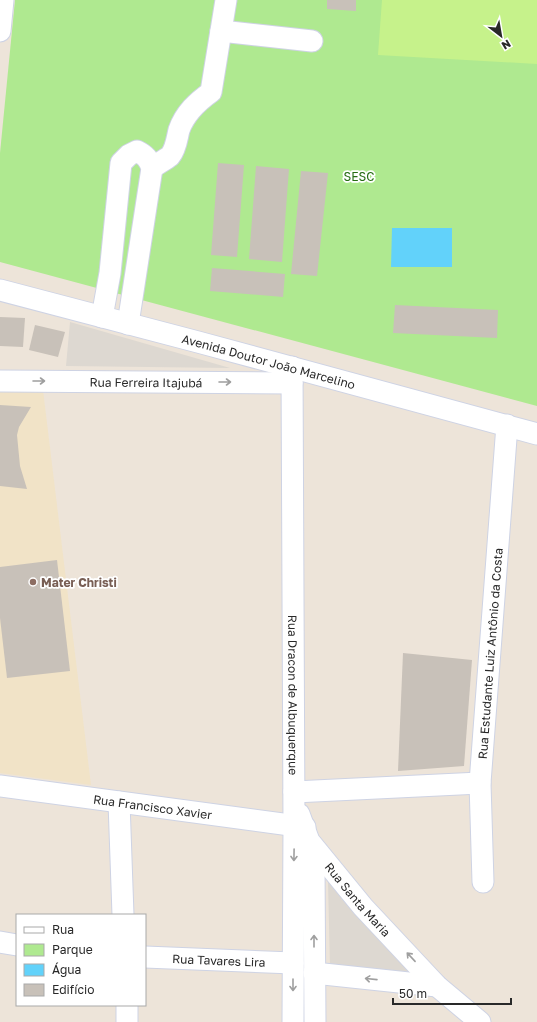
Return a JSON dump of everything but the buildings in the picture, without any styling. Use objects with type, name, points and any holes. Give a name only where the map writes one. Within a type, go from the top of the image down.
[{"type":"street","points":[[0,31],[3,0]]},
{"type":"street","points":[[152,168],[171,155],[179,130],[186,115],[197,102],[210,92],[226,0]]},
{"type":"street","points":[[221,31],[312,41]]},
{"type":"street","points":[[102,317],[110,274],[121,163],[129,155],[137,151],[144,155],[152,168],[128,324]]},
{"type":"street","name":"Avenida Doutor João Marcelino","points":[[0,290],[128,324],[292,376],[507,425],[537,434]]},
{"type":"street","name":"Rua Ferreira Itajubá","points":[[0,381],[292,376]]},
{"type":"street","name":"Rua Dracon de Albuquerque","points":[[292,376],[294,797]]},
{"type":"street","name":"Rua Estudante Luiz Antônio da Costa","points":[[483,882],[480,783],[507,425]]},
{"type":"street","points":[[294,797],[480,783]]},
{"type":"street","name":"Rua Francisco Xavier","points":[[0,786],[119,802],[303,831]]},
{"type":"street","name":"Rua Santa Maria","points":[[294,797],[303,831],[363,907],[437,986],[480,1022]]},
{"type":"street","points":[[119,802],[123,914]]},
{"type":"street","points":[[293,1022],[293,963],[303,831]]},
{"type":"street","points":[[303,831],[314,866],[315,1022]]},
{"type":"street","points":[[0,942],[16,945]]},
{"type":"street","name":"Rua Tavares Lira","points":[[146,957],[293,963]]},
{"type":"street","points":[[314,973],[437,986]]},
{"type":"street","points":[[127,1006],[127,1022]]},
{"type":"shaded area","points":[[70,322],[230,368],[66,366]]},
{"type":"shaded area","name":"Mater Christi","points":[[43,390],[91,785],[0,773],[0,391]]},
{"type":"shaded area","points":[[327,875],[426,976],[330,966]]},
{"type":"green space","name":"SESC","points":[[15,0],[537,0],[537,406],[0,262],[0,153]]},
{"type":"green space","points":[[382,0],[537,0],[537,64],[378,55]]},
{"type":"water","points":[[392,228],[452,228],[452,267],[391,267]]},
{"type":"place","name":"Mater Christi","points":[[33,582]]}]
